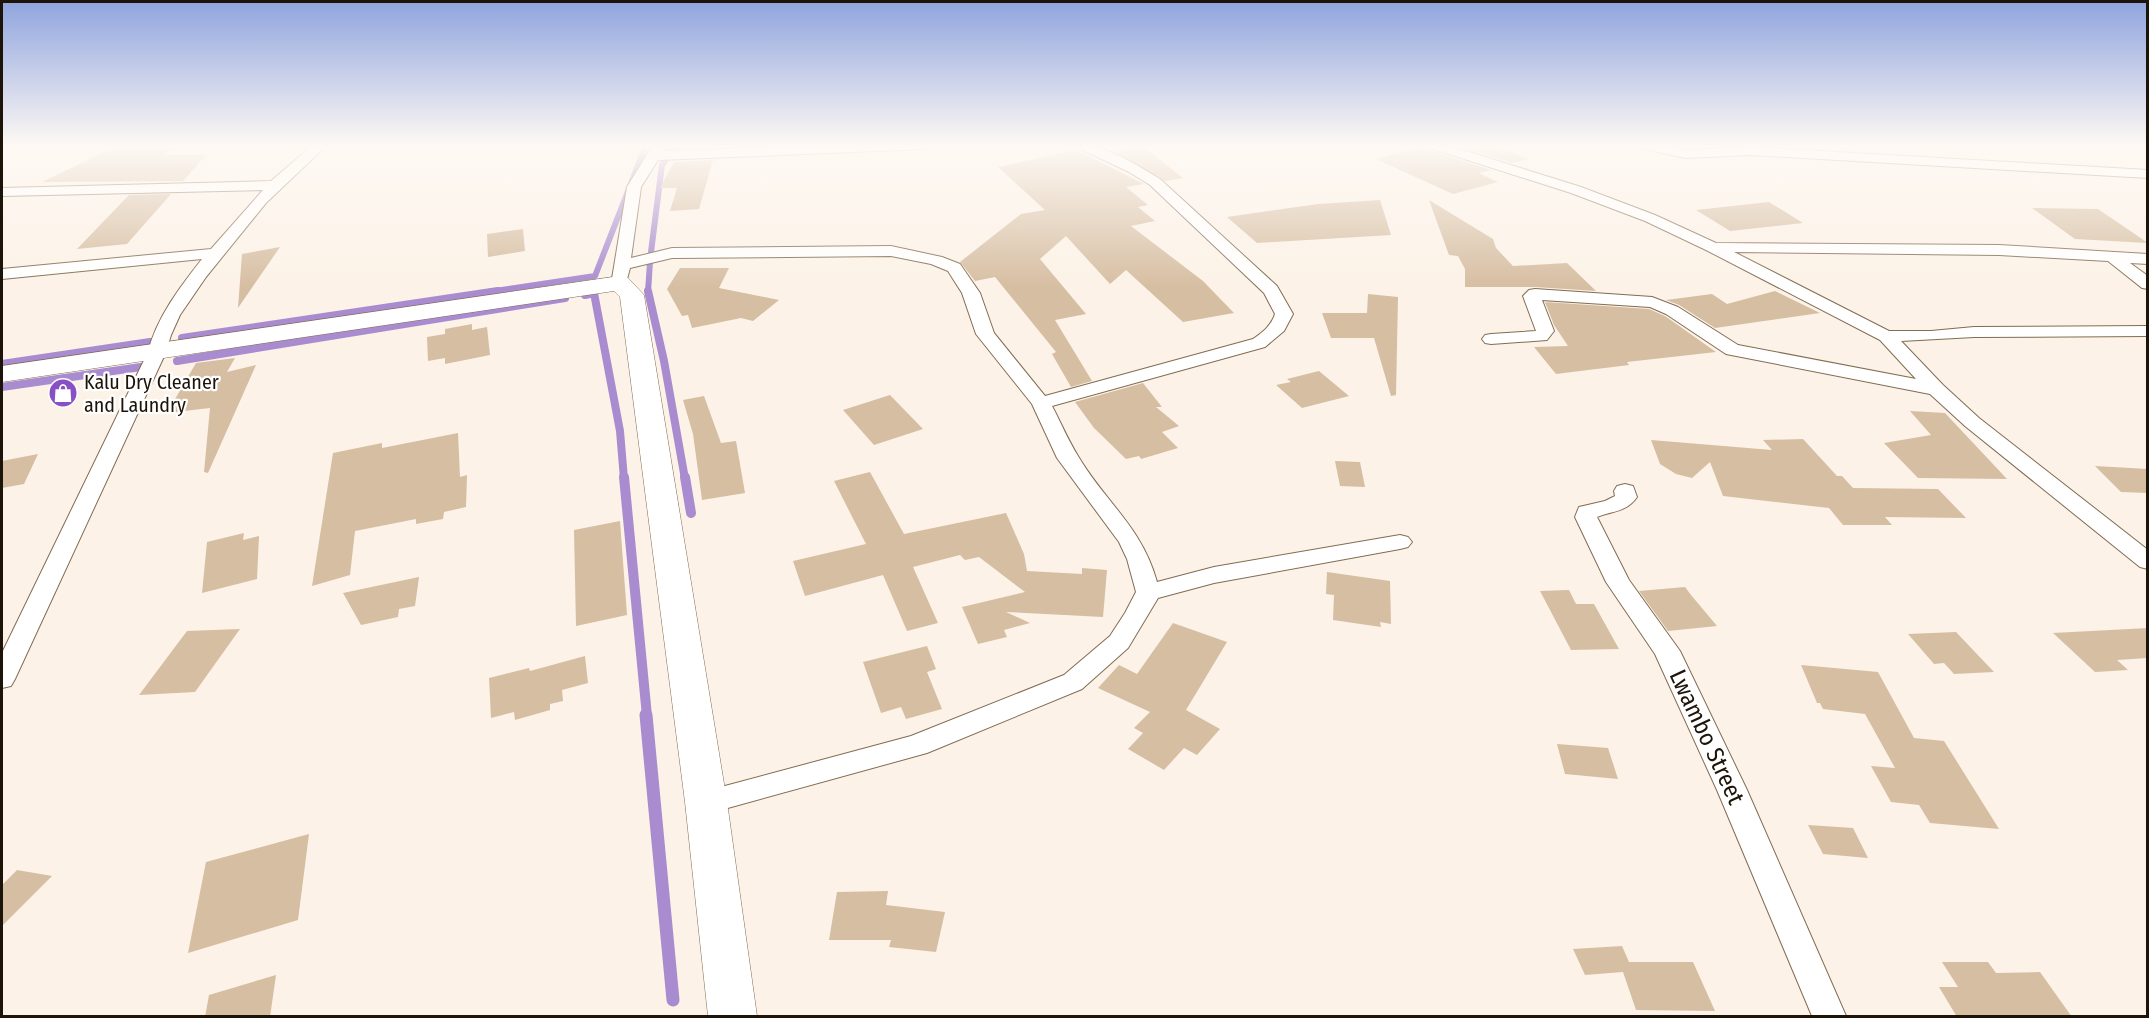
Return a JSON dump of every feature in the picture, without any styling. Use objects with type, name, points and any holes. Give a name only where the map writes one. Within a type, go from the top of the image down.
[{"type":"street","points":[[2,679],[157,352],[161,333],[178,305],[217,253],[269,193]]},
{"type":"street","points":[[633,193],[621,274],[632,295],[706,802],[733,1017]]},
{"type":"street","points":[[1041,403],[1259,343],[1282,323],[1284,314],[1271,290],[1166,193]]},
{"type":"street","points":[[1582,193],[1712,247],[1886,336],[1936,389],[1972,422],[2144,557]]},
{"type":"street","points":[[1712,247],[1999,250],[2148,259]]},
{"type":"street","points":[[2,374],[157,352],[621,274],[672,253],[891,251],[936,260],[954,268],[971,293],[985,334],[1041,403],[1068,458],[1130,541],[1139,559],[1148,592],[1137,615],[1119,642],[1073,682],[917,745],[706,802]]},
{"type":"street","points":[[2,274],[217,253]]},
{"type":"street","points":[[2112,257],[2148,284]]},
{"type":"street","points":[[1491,339],[1541,336],[1545,331],[1532,296],[1535,294],[1652,302],[1664,306],[1719,344],[1733,350],[1936,389]]},
{"type":"street","points":[[1886,336],[1931,336],[1974,332],[2148,331]]},
{"type":"street","name":"Lwambo Street","points":[[1624,491],[1626,497],[1622,502],[1595,509],[1587,513],[1586,517],[1618,582],[1667,651],[1732,790],[1829,1017]]},
{"type":"street","points":[[1148,592],[1214,575],[1400,542]]},
{"type":"building","points":[[676,193],[704,193],[699,209],[670,211]]},
{"type":"building","points":[[1026,193],[1133,193],[1148,205],[1138,207],[1155,221],[1131,226],[1203,281],[1234,313],[1183,322],[1126,270],[1110,284],[1066,236],[1040,259],[1086,314],[1055,320],[1092,381],[1071,387],[1052,354],[1056,352],[995,277],[975,281],[960,262],[1021,214],[1045,210]]},
{"type":"building","points":[[171,194],[127,244],[77,249],[129,195]]},
{"type":"building","points":[[1380,200],[1391,235],[1257,243],[1227,217],[1318,204]]},
{"type":"building","points":[[1429,200],[1493,239],[1496,248],[1513,266],[1567,263],[1596,291],[1535,287],[1465,287],[1465,269],[1458,256],[1449,255]]},
{"type":"building","points":[[1769,202],[1803,223],[1730,231],[1696,210]]},
{"type":"building","points":[[2032,208],[2098,209],[2148,243],[2075,239]]},
{"type":"building","points":[[523,229],[525,251],[488,257],[487,234]]},
{"type":"building","points":[[280,247],[238,308],[242,254]]},
{"type":"building","points":[[680,268],[729,268],[719,288],[779,300],[753,321],[741,318],[692,328],[688,315],[682,316],[667,289]]},
{"type":"building","points":[[1775,291],[1820,313],[1715,328],[1679,305],[1666,300],[1712,294],[1727,304]]},
{"type":"building","points":[[1368,294],[1398,297],[1396,395],[1391,396],[1374,338],[1331,338],[1322,313],[1367,313]]},
{"type":"building","points":[[1545,302],[1649,309],[1665,316],[1716,352],[1627,362],[1629,365],[1556,374],[1534,347],[1568,346],[1554,325]]},
{"type":"building","points":[[472,324],[472,330],[487,327],[490,355],[445,364],[445,358],[428,361],[427,337],[445,334],[445,329]]},
{"type":"building","points":[[235,358],[227,372],[256,365],[208,473],[204,472],[210,408],[167,413],[196,363]]},
{"type":"building","points":[[1319,371],[1349,396],[1302,408],[1276,385],[1291,382],[1287,379]]},
{"type":"building","points":[[1143,383],[1162,407],[1156,407],[1179,426],[1162,432],[1178,448],[1141,459],[1139,456],[1126,459],[1094,428],[1075,402]]},
{"type":"building","points":[[890,395],[923,429],[874,445],[843,410]]},
{"type":"building","points":[[704,396],[721,443],[736,441],[745,493],[702,500],[693,434],[683,400]]},
{"type":"building","points":[[1910,411],[1945,413],[2007,479],[1918,478],[1884,443],[1931,435]]},
{"type":"building","points":[[458,433],[460,477],[467,475],[466,507],[444,512],[443,519],[416,524],[416,519],[355,531],[350,575],[312,586],[333,453],[382,443],[382,448]]},
{"type":"building","points":[[1803,439],[1837,476],[1842,476],[1853,488],[1938,489],[1966,518],[1885,517],[1892,525],[1843,525],[1829,508],[1723,496],[1710,462],[1692,478],[1676,474],[1660,464],[1651,440],[1772,450],[1763,440]]},
{"type":"building","points":[[38,454],[24,484],[2,488],[2,461]]},
{"type":"building","points":[[1335,461],[1360,462],[1365,487],[1340,486]]},
{"type":"building","points":[[2095,466],[2148,469],[2148,493],[2121,492]]},
{"type":"building","points":[[870,472],[904,534],[1006,513],[1024,554],[1027,571],[1082,574],[1082,568],[1107,570],[1103,617],[1006,612],[1030,623],[1004,630],[1007,637],[978,644],[962,607],[1025,592],[979,557],[965,560],[960,555],[913,567],[938,623],[907,631],[883,575],[805,596],[793,561],[866,544],[834,481]]},
{"type":"building","points":[[620,521],[627,615],[576,626],[574,530]]},
{"type":"building","points":[[244,533],[243,540],[259,536],[257,579],[202,593],[207,542]]},
{"type":"building","points":[[1327,572],[1390,581],[1391,624],[1380,622],[1381,627],[1333,620],[1334,595],[1326,594]]},
{"type":"building","points":[[419,577],[415,606],[399,609],[398,617],[361,625],[343,593]]},
{"type":"building","points":[[1685,587],[1717,626],[1668,631],[1639,591]]},
{"type":"building","points":[[1569,590],[1576,604],[1594,604],[1619,649],[1571,650],[1540,591]]},
{"type":"building","points":[[1173,623],[1227,642],[1186,710],[1220,729],[1197,755],[1184,748],[1164,770],[1128,749],[1143,733],[1134,728],[1150,712],[1098,688],[1119,665],[1137,674]]},
{"type":"building","points":[[2148,628],[2148,658],[2117,660],[2128,670],[2095,672],[2053,633]]},
{"type":"building","points":[[240,629],[195,692],[139,695],[187,631]]},
{"type":"building","points":[[1956,632],[1994,672],[1954,674],[1944,663],[1934,664],[1908,634]]},
{"type":"building","points":[[927,646],[936,669],[927,672],[942,709],[906,719],[901,707],[881,713],[863,662]]},
{"type":"building","points":[[585,656],[588,683],[562,690],[563,701],[550,704],[550,710],[515,720],[514,712],[491,718],[489,678],[529,668],[530,671]]},
{"type":"building","points":[[1801,665],[1878,672],[1914,738],[1944,741],[1999,829],[1930,823],[1919,805],[1891,802],[1871,766],[1895,768],[1865,714],[1823,709],[1820,703],[1817,703]]},
{"type":"building","points":[[1557,744],[1608,748],[1618,779],[1565,774]]},
{"type":"building","points":[[1808,825],[1853,828],[1868,858],[1823,854]]},
{"type":"building","points":[[309,834],[298,920],[188,953],[206,862]]},
{"type":"building","points":[[17,870],[52,876],[2,926],[2,885]]},
{"type":"building","points":[[888,891],[886,905],[945,912],[936,952],[889,947],[891,940],[829,940],[837,892]]},
{"type":"building","points":[[1622,946],[1629,962],[1693,962],[1715,1011],[1636,1010],[1623,972],[1585,975],[1573,949]]},
{"type":"building","points":[[1942,962],[1988,962],[1996,973],[2040,972],[2072,1017],[1957,1017],[1939,987],[1958,987]]},
{"type":"building","points":[[276,975],[270,1017],[205,1017],[209,995]]},
{"type":"waterway","points":[[488,292],[595,276],[628,193]]},
{"type":"waterway","points":[[651,252],[659,193]]},
{"type":"waterway","points":[[648,291],[650,262]]},
{"type":"waterway","points":[[182,338],[498,291]]},
{"type":"waterway","points":[[648,291],[664,361],[685,479]]},
{"type":"waterway","points":[[585,295],[594,293],[620,431],[624,479]]},
{"type":"waterway","points":[[177,361],[565,298]]},
{"type":"waterway","points":[[2,364],[150,342]]},
{"type":"waterway","points":[[2,387],[141,367]]},
{"type":"waterway","points":[[624,477],[647,716]]},
{"type":"waterway","points":[[685,477],[691,513]]},
{"type":"waterway","points":[[646,715],[673,1000]]},
{"type":"place","name":"Kalu Dry Cleaner and Laundry","points":[[63,393]]}]
